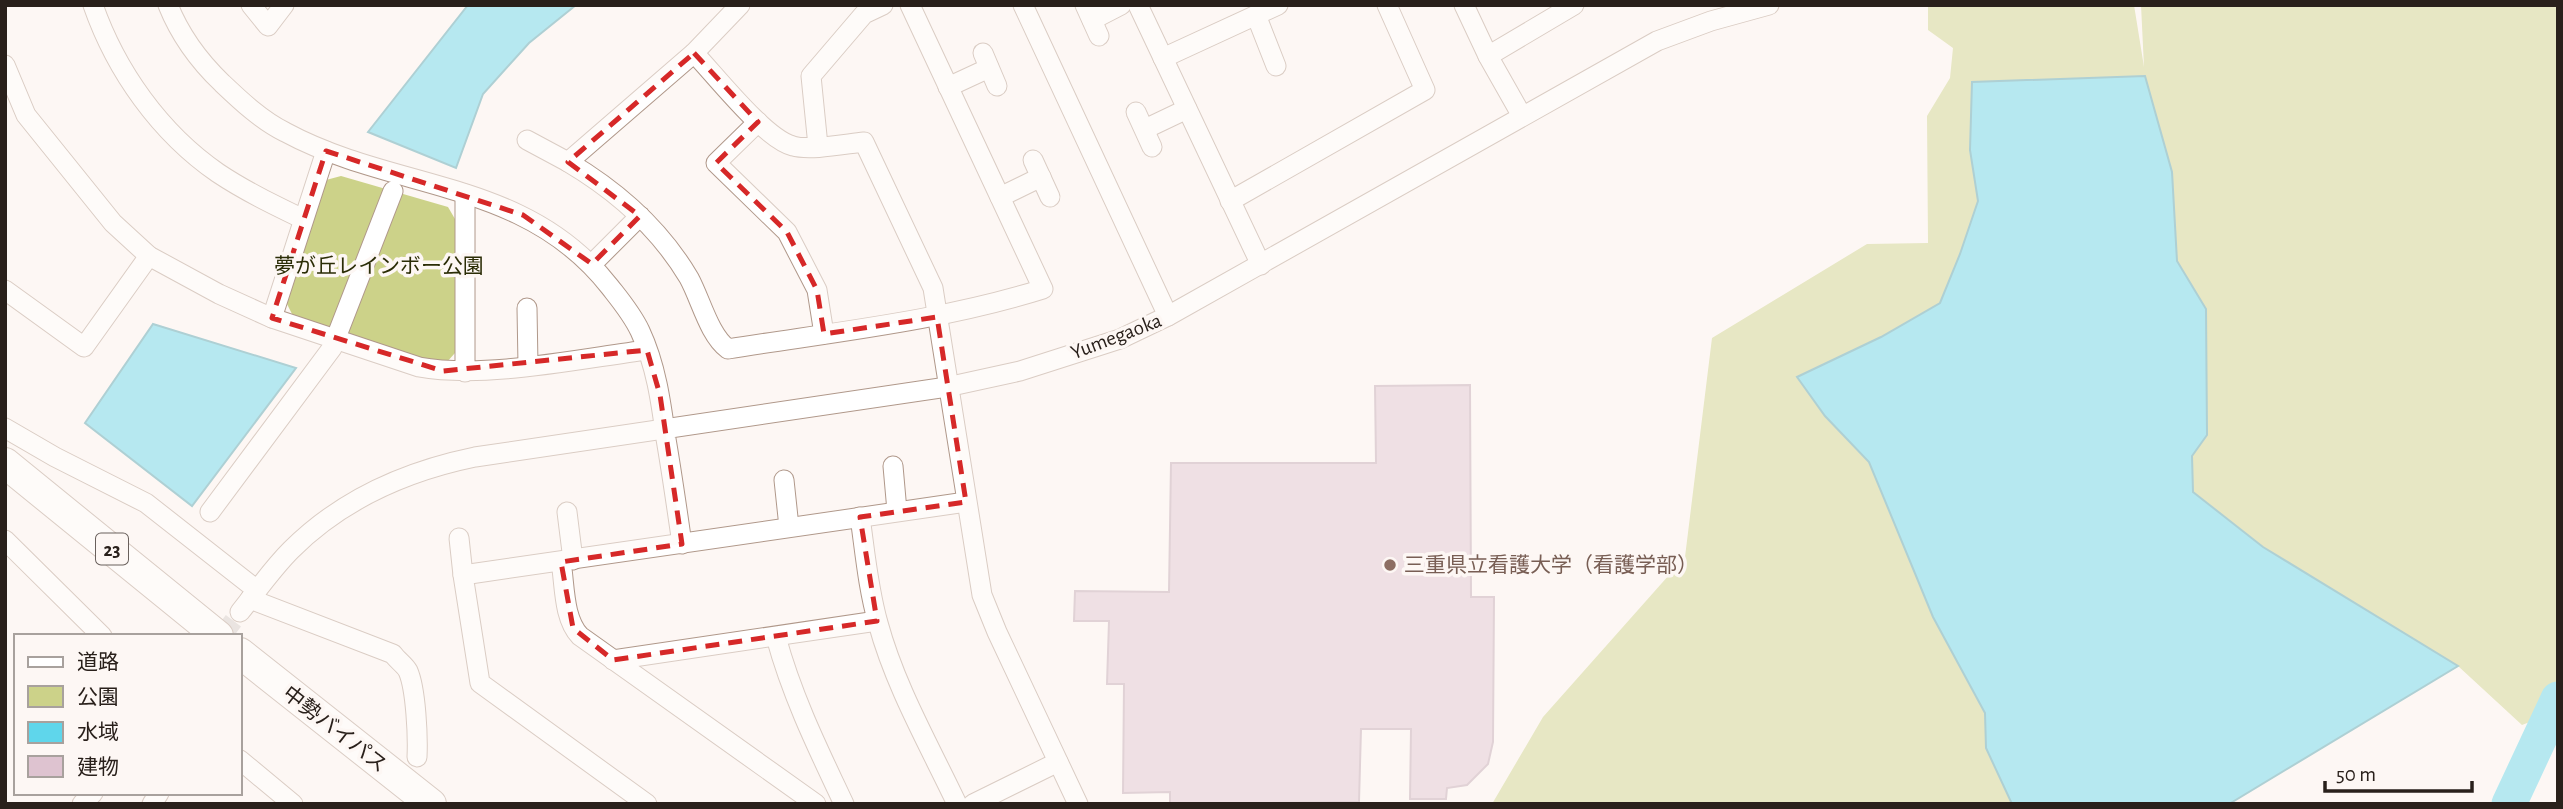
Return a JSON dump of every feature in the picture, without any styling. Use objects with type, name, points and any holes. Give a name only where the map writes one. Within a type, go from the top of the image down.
[{"type":"highway","name":"23","points":[[5,463],[216,634]]},
{"type":"highway","name":"中勢バイパス","points":[[242,655],[431,804]]},
{"type":"street","points":[[93,5],[126,76],[186,148],[233,183],[303,219]]},
{"type":"street","points":[[168,5],[176,25],[209,71],[241,101],[283,131],[326,151],[499,205],[533,220],[565,240],[593,264],[628,308],[655,371],[682,544]]},
{"type":"street","points":[[251,5],[268,26],[285,5]]},
{"type":"street","points":[[568,162],[694,53],[740,5]]},
{"type":"street","points":[[818,146],[811,76],[864,13],[883,5]]},
{"type":"street","points":[[527,140],[606,186],[640,216],[667,246],[688,277],[717,341],[728,349],[937,317],[993,305],[1043,289],[910,5]]},
{"type":"street","points":[[1023,5],[1168,316]]},
{"type":"street","points":[[1092,20],[1121,5]]},
{"type":"street","points":[[1138,5],[1261,265]]},
{"type":"street","points":[[1163,58],[1278,5]]},
{"type":"street","points":[[1230,201],[1425,90],[1387,5]]},
{"type":"street","points":[[1464,5],[1488,57],[1522,116]]},
{"type":"street","points":[[1488,57],[1545,13],[1574,5]]},
{"type":"street","name":"Yumegaoka","points":[[249,600],[291,550],[327,519],[404,477],[446,463],[947,387],[1020,370],[1120,339],[1261,265],[1657,41],[1711,21],[1769,5]]},
{"type":"street","points":[[1256,15],[1277,65]]},
{"type":"street","points":[[694,53],[758,122],[780,141],[795,147],[864,142],[933,288],[965,502],[982,595],[1079,804]]},
{"type":"street","points":[[5,65],[11,100],[113,223],[149,256],[219,294],[272,318],[419,366],[443,371],[465,372],[647,350]]},
{"type":"street","points":[[948,87],[990,69]]},
{"type":"street","points":[[1152,148],[1140,120],[1187,109]]},
{"type":"street","points":[[758,122],[716,163],[787,232],[817,290],[824,334]]},
{"type":"street","points":[[272,318],[326,151]]},
{"type":"street","points":[[1000,197],[1037,168],[1050,197]]},
{"type":"street","points":[[210,512],[337,340],[394,191]]},
{"type":"street","points":[[465,194],[465,372]]},
{"type":"street","points":[[593,264],[640,216]]},
{"type":"street","points":[[5,290],[84,347],[149,256]]},
{"type":"street","points":[[527,308],[528,365]]},
{"type":"street","points":[[5,428],[146,503],[249,600],[393,654],[407,670],[411,683],[418,741],[417,757]]},
{"type":"street","points":[[892,466],[897,511]]},
{"type":"street","points":[[782,480],[789,527]]},
{"type":"street","points":[[463,575],[965,502]]},
{"type":"street","points":[[567,512],[567,561],[573,628],[613,660],[816,804]]},
{"type":"street","points":[[860,517],[867,573],[877,621],[895,672],[957,804]]},
{"type":"street","points":[[459,538],[480,683],[647,804]]},
{"type":"street","points":[[5,540],[100,634]]},
{"type":"street","points":[[613,660],[877,621]]},
{"type":"street","points":[[776,637],[802,715],[844,804]]},
{"type":"street","points":[[242,762],[293,804]]},
{"type":"street","points":[[973,804],[1058,762]]},
{"type":"highlighted area","points":[[694,53],[758,122],[716,163],[787,232],[817,290],[824,334],[937,317],[966,502],[860,517],[877,621],[613,660],[573,628],[561,562],[682,544],[660,395],[647,350],[443,371],[272,318],[326,151],[523,215],[592,264],[640,216],[568,162]]},
{"type":"green space","points":[[1928,5],[2134,5],[2144,67],[2141,5],[2558,5],[2558,711],[2522,725],[2458,666],[2263,547],[2192,492],[2192,456],[2207,435],[2206,309],[2177,261],[2172,172],[1972,82],[1970,150],[1978,201],[1940,304],[1881,337],[1825,416],[1869,462],[1933,617],[1985,714],[1986,748],[2012,804],[1492,804],[1543,717],[1685,557],[1712,338],[1867,244],[1928,243],[1927,116],[1950,78],[1953,48],[1928,30]]},
{"type":"green space","name":"夢が丘レインボー公園","points":[[341,176],[448,207],[455,219],[455,353],[446,363],[417,358],[294,318],[286,302],[326,180]]},
{"type":"water","points":[[468,5],[576,5],[529,43],[483,94],[456,168],[368,132]]},
{"type":"water","points":[[2145,76],[2172,172],[2177,261],[2206,309],[2207,435],[2192,456],[2193,492],[2263,547],[2458,666],[2229,804],[2012,804],[1986,748],[1985,713],[1933,617],[1869,462],[1825,416],[1797,377],[1881,337],[1940,303],[1978,201],[1970,150],[1972,82]]},
{"type":"water","points":[[153,324],[296,368],[192,506],[85,423]]},
{"type":"building","points":[[1470,385],[1471,597],[1494,597],[1493,742],[1488,764],[1467,785],[1447,788],[1446,799],[1410,799],[1411,729],[1361,729],[1359,802],[1170,804],[1170,792],[1123,793],[1124,684],[1107,684],[1109,621],[1074,621],[1075,591],[1169,592],[1171,463],[1376,463],[1375,386]]},
{"type":"waterway","points":[[2509,804],[2558,699]]},
{"type":"tunnel","points":[[224,634],[240,612]]},
{"type":"place","name":"三重県立看護大学（看護学部）","points":[[1390,565]]}]
